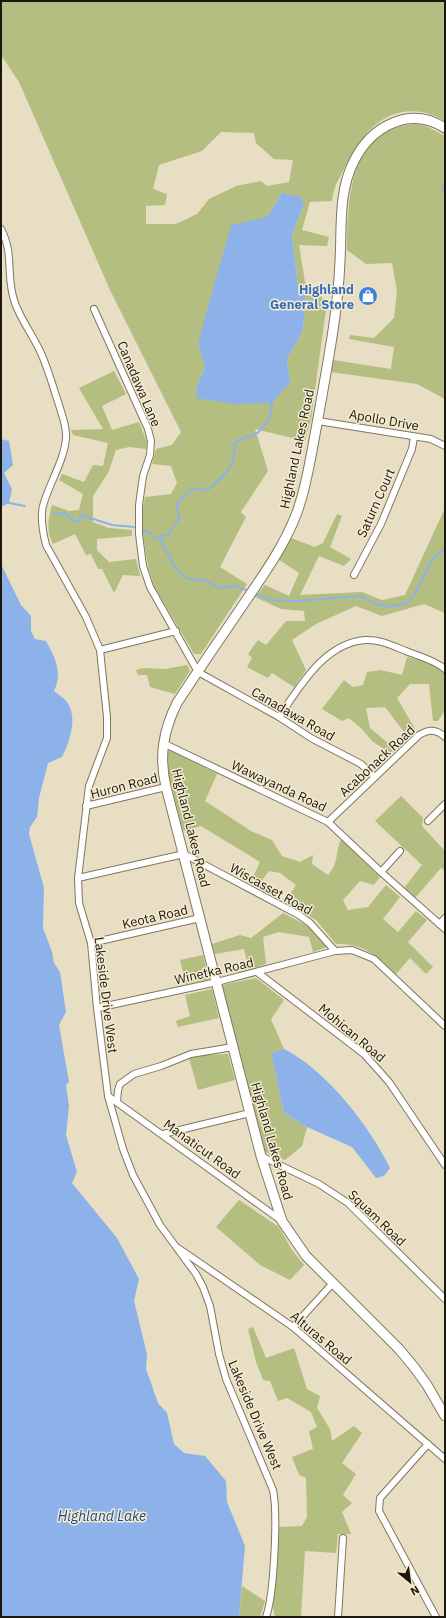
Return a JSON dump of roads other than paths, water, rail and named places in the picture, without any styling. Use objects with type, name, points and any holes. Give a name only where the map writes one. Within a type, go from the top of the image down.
[{"type":"street","name":"Highland Lakes Road","points":[[445,128],[428,120],[415,118],[402,119],[390,123],[380,128],[369,138],[353,162],[344,192],[337,303],[318,420],[297,514],[277,554],[171,714],[163,743],[162,758],[166,787],[261,1156],[282,1221],[306,1256],[414,1367],[427,1384],[445,1416]]},
{"type":"street","name":"Lakeside Drive West","points":[[1,229],[6,238],[10,255],[10,280],[12,295],[46,366],[63,419],[66,436],[63,455],[42,507],[43,535],[46,545],[91,627],[100,650],[107,717],[107,738],[88,786],[78,878],[79,902],[92,943],[97,1008],[108,1096],[123,1149],[133,1175],[160,1225],[196,1274],[203,1287],[210,1306],[218,1354],[226,1379],[273,1490],[275,1508],[273,1555],[270,1599],[266,1617]]},
{"type":"street","name":"Canadawa Lane","points":[[94,309],[148,429],[151,441],[150,455],[142,476],[139,505],[139,534],[142,560],[150,587],[198,672]]},
{"type":"street","name":"Apollo Drive","points":[[318,420],[430,439],[445,446]]},
{"type":"street","name":"Saturn Court","points":[[354,575],[381,524],[412,449],[414,437]]},
{"type":"street","points":[[100,650],[176,631]]},
{"type":"street","points":[[279,717],[314,669],[327,657],[355,642],[365,640],[386,644],[432,662],[445,669]]},
{"type":"street","name":"Canadawa Road","points":[[198,672],[279,717],[311,738],[361,764],[375,777]]},
{"type":"street","name":"Acabonack Road","points":[[328,822],[418,735],[434,730],[445,737]]},
{"type":"street","name":"Wawayanda Road","points":[[163,743],[328,822],[445,929]]},
{"type":"street","name":"Huron Road","points":[[86,806],[166,787]]},
{"type":"street","points":[[428,821],[445,804]]},
{"type":"street","points":[[381,872],[400,852]]},
{"type":"street","points":[[78,878],[184,854]]},
{"type":"street","name":"Wiscasset Road","points":[[184,854],[299,915],[310,923],[334,951]]},
{"type":"street","name":"Keota Road","points":[[92,943],[200,918]]},
{"type":"street","points":[[439,924],[445,918]]},
{"type":"street","points":[[334,951],[352,950],[374,959],[445,1026]]},
{"type":"street","name":"Winetka Road","points":[[97,1008],[217,982],[334,951]]},
{"type":"street","name":"Mohican Road","points":[[257,972],[364,1054],[379,1069],[445,1165]]},
{"type":"street","points":[[117,1102],[120,1084],[134,1074],[161,1066],[191,1054],[233,1047]]},
{"type":"street","name":"Manaticut Road","points":[[108,1096],[163,1134],[282,1221]]},
{"type":"street","points":[[163,1134],[250,1113]]},
{"type":"street","name":"Squam Road","points":[[261,1156],[319,1184],[348,1203],[445,1300]]},
{"type":"street","name":"Alturas Road","points":[[173,1244],[293,1327],[445,1459]]},
{"type":"street","points":[[293,1327],[333,1283]]},
{"type":"street","points":[[428,1444],[380,1498],[379,1511],[436,1617]]},
{"type":"street","points":[[338,1617],[343,1538]]},
{"type":"water","points":[[282,193],[301,197],[304,204],[292,235],[298,286],[306,293],[303,330],[287,360],[290,382],[272,403],[234,404],[196,398],[197,386],[205,367],[198,343],[231,225],[267,217]]},
{"type":"water","points":[[1,439],[9,441],[13,465],[4,473],[12,489],[9,503],[1,507]]},
{"type":"water","name":"Highland Lake","points":[[1,564],[21,605],[31,616],[31,631],[35,639],[46,641],[55,659],[58,678],[54,691],[67,702],[72,715],[72,729],[68,744],[62,757],[48,763],[39,798],[37,817],[30,827],[29,834],[44,888],[43,928],[52,952],[54,963],[60,972],[66,1012],[59,1025],[69,1082],[66,1085],[69,1106],[66,1135],[77,1172],[72,1183],[117,1238],[139,1279],[134,1301],[147,1354],[146,1369],[158,1403],[167,1413],[174,1444],[184,1453],[205,1456],[226,1481],[227,1502],[245,1546],[239,1617],[1,1617]]},
{"type":"water","points":[[284,1049],[300,1058],[315,1070],[345,1100],[370,1134],[390,1168],[384,1176],[376,1178],[352,1147],[307,1127],[284,1113],[271,1053]]},
{"type":"waterway","points":[[442,185],[445,194]]},
{"type":"waterway","points":[[160,539],[164,535],[168,535],[179,519],[177,504],[192,489],[208,490],[224,475],[233,458],[234,443],[260,431],[269,418],[272,403]]},
{"type":"waterway","points":[[9,503],[25,506]]},
{"type":"waterway","points":[[53,513],[67,514],[73,521],[79,521],[81,515],[112,525],[134,527]]},
{"type":"waterway","points":[[144,530],[160,539],[175,568],[187,579],[203,580],[221,588],[236,586],[246,590]]},
{"type":"waterway","points":[[257,594],[270,600],[299,601],[362,596],[373,603],[388,607],[407,603],[414,595],[432,560],[445,549]]},
{"type":"place","name":"Highland General Store","points":[[368,296]]}]
